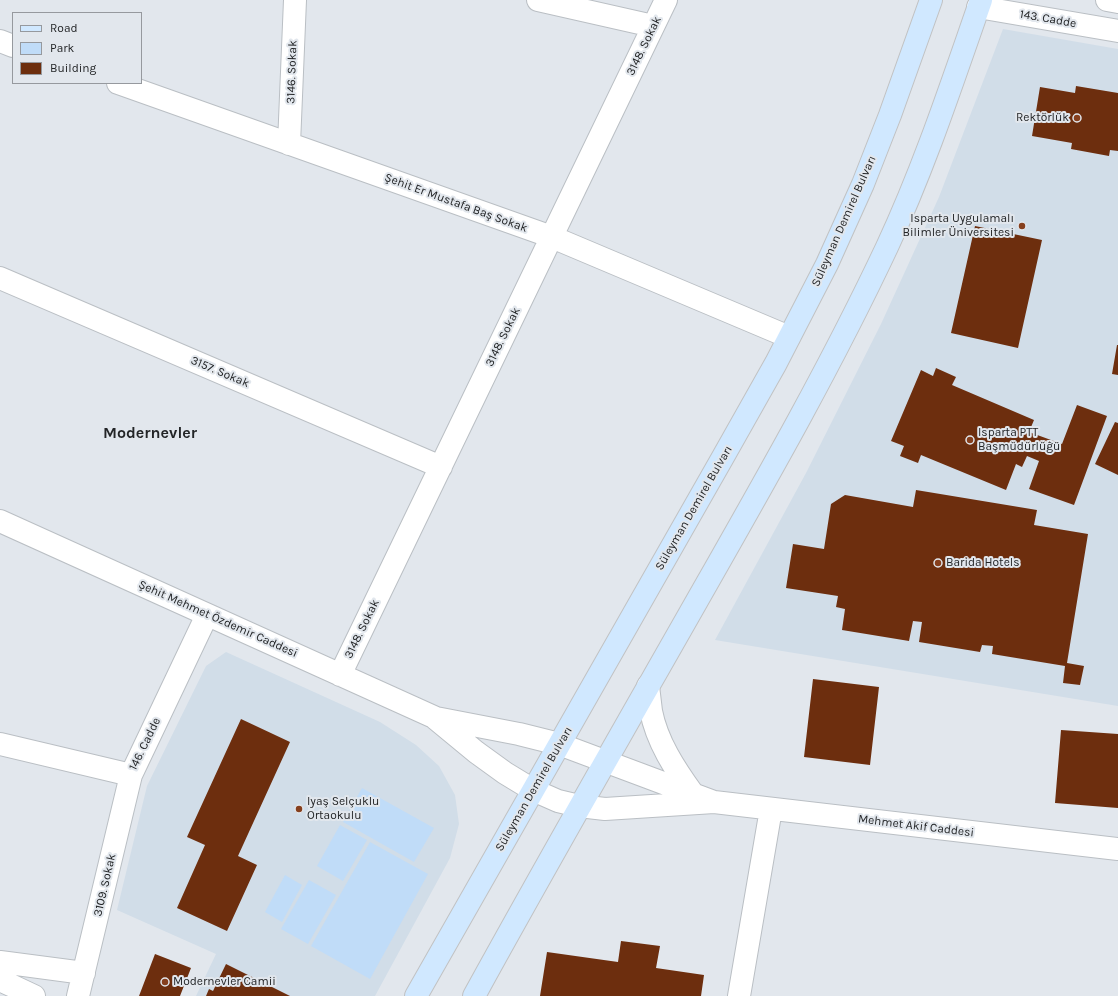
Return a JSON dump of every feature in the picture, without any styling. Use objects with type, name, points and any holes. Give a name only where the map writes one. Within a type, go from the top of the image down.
[{"type":"main road","name":"Süleyman Demirel Bulvarı","points":[[416,996],[727,450],[827,264],[863,184],[890,115],[931,0]]},
{"type":"main road","points":[[474,996],[579,806],[774,466],[838,346],[888,245],[923,162],[979,4]]},
{"type":"street","name":"3146. Sokak","points":[[289,144],[295,0]]},
{"type":"street","points":[[538,0],[654,26]]},
{"type":"street","name":"3148. Sokak","points":[[340,675],[666,0]]},
{"type":"street","points":[[1107,0],[1118,2]]},
{"type":"street","name":"143. Cadde","points":[[979,4],[1118,31]]},
{"type":"street","points":[[0,41],[12,46]]},
{"type":"street","name":"Şehit Er Mustafa Baş Sokak","points":[[121,84],[552,237],[789,337]]},
{"type":"street","name":"3157. Sokak","points":[[0,278],[441,467]]},
{"type":"street","name":"Şehit Mehmet Özdemir Caddesi","points":[[0,521],[436,718],[520,734],[559,744]]},
{"type":"street","name":"146. Cadde","points":[[0,744],[131,775],[207,614]]},
{"type":"street","points":[[648,686],[651,712],[657,731],[673,765],[693,794]]},
{"type":"street","name":"Şehit Mehmet Özdemir Caddesi","points":[[436,718],[496,767],[533,790]]},
{"type":"street","name":"Mehmet Akif Caddesi","points":[[559,744],[714,802]]},
{"type":"street","name":"3109. Sokak","points":[[78,996],[131,775]]},
{"type":"street","name":"Mehmet Akif Caddesi","points":[[533,790],[558,801],[579,806],[605,809],[714,802],[1118,849]]},
{"type":"street","points":[[739,996],[771,809]]},
{"type":"street","points":[[0,962],[84,973]]},
{"type":"street","points":[[0,980],[34,996]]},
{"type":"shaded area","points":[[1003,29],[1118,49],[1118,706],[715,640],[806,473],[881,324],[939,197]]},
{"type":"shaded area","name":"Iyaş Selçuklu Ortaokulu","points":[[226,652],[380,722],[416,745],[439,766],[455,795],[459,824],[450,858],[375,996],[196,996],[216,954],[117,910],[147,786],[206,666]]},
{"type":"green space","points":[[362,788],[434,828],[414,862],[343,822]]},
{"type":"green space","points":[[340,825],[367,840],[343,881],[317,866]]},
{"type":"green space","points":[[370,842],[428,874],[370,979],[311,946]]},
{"type":"green space","points":[[285,875],[302,885],[282,922],[265,912]]},
{"type":"green space","points":[[309,880],[336,895],[308,944],[281,929]]},
{"type":"building","name":"Rektörlük","points":[[1076,86],[1118,93],[1118,151],[1110,150],[1109,156],[1071,149],[1072,143],[1032,136],[1040,87],[1075,93]]},
{"type":"building","points":[[975,226],[1042,240],[1018,348],[951,333]]},
{"type":"building","points":[[1118,345],[1118,375],[1112,374]]},
{"type":"building","points":[[936,368],[956,377],[952,385],[1034,420],[1029,432],[1062,444],[1077,405],[1107,416],[1074,505],[1029,489],[1039,461],[1027,456],[1022,467],[1016,464],[1006,490],[921,455],[918,463],[900,456],[904,446],[891,441],[921,370],[933,376]]},
{"type":"building","points":[[1115,422],[1118,423],[1118,475],[1095,464]]},
{"type":"building","points":[[916,490],[1037,510],[1034,525],[1088,534],[1067,663],[1084,666],[1080,685],[1063,683],[1065,666],[992,654],[993,646],[982,645],[980,652],[919,642],[922,622],[913,621],[909,641],[842,630],[845,609],[836,607],[838,596],[786,588],[793,544],[824,549],[831,504],[845,495],[913,507]]},
{"type":"building","points":[[813,679],[879,687],[870,765],[804,757]]},
{"type":"building","points":[[241,719],[290,742],[238,856],[257,865],[227,931],[177,908],[205,845],[187,837]]},
{"type":"building","points":[[1061,730],[1118,734],[1118,808],[1055,803]]},
{"type":"building","points":[[621,941],[660,946],[656,968],[704,975],[701,996],[540,996],[547,952],[618,962]]},
{"type":"building","name":"Modernevler Camii","points":[[155,954],[191,968],[180,996],[139,996]]},
{"type":"building","points":[[226,964],[290,996],[206,996],[209,989],[213,991]]},
{"type":"place","name":"Rektörlük","points":[[1077,118]]},
{"type":"place","name":"Isparta Uygulamalı Bilimler Üniversitesi","points":[[1022,226]]},
{"type":"place","name":"Isparta PTT Başmüdürlüğü","points":[[970,440]]},
{"type":"place","name":"Barida Hotels","points":[[938,563]]},
{"type":"place","name":"Iyaş Selçuklu Ortaokulu","points":[[299,809]]},
{"type":"place","name":"Modernevler Camii","points":[[165,982]]},
{"type":"district","name":"Modernevler","points":[[150,433]]}]
